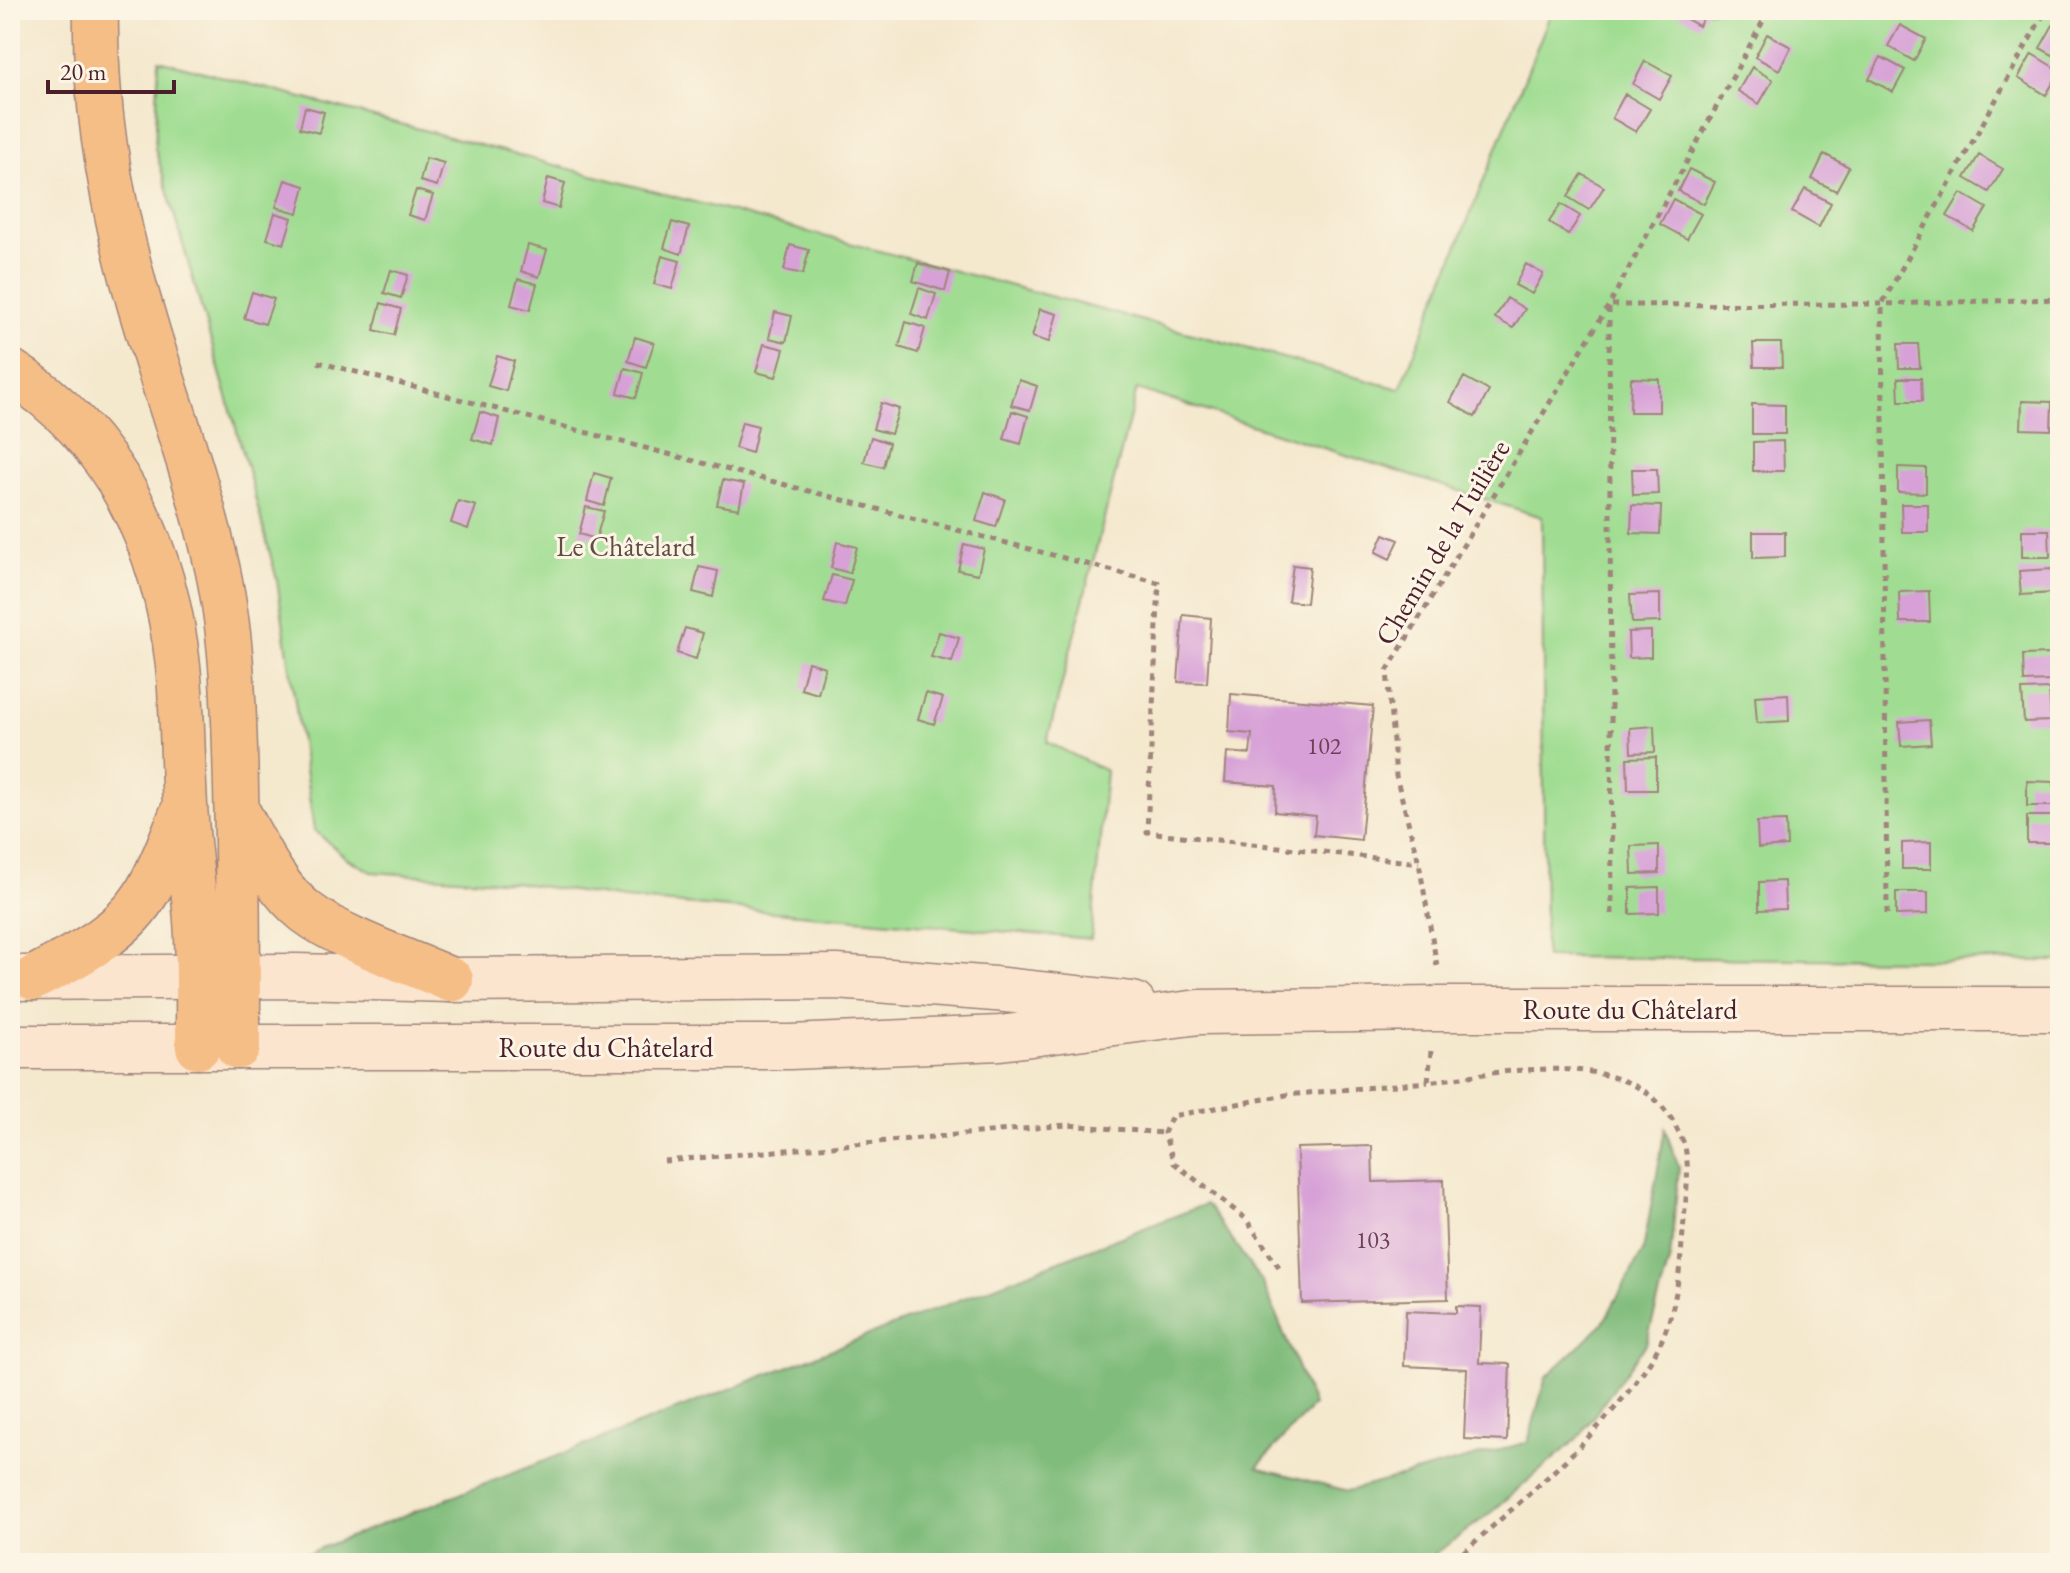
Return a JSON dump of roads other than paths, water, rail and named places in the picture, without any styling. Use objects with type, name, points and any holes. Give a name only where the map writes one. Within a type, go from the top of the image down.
[{"type":"highway","points":[[96,10],[99,81],[116,209],[145,324],[198,493],[216,560],[225,612],[234,698],[237,811],[218,977],[218,1047]]},
{"type":"highway","points":[[10,371],[42,393],[84,433],[128,493],[157,564],[174,637],[184,735],[185,805],[196,922],[218,977]]},
{"type":"highway","points":[[22,978],[90,947],[120,924],[143,899],[185,805]]},
{"type":"highway","points":[[237,811],[267,866],[304,911],[328,927],[451,980]]},
{"type":"main road","name":"Route du Châtelard","points":[[22,978],[451,980],[837,977],[995,989],[1199,1012]]},
{"type":"main road","name":"Route du Châtelard","points":[[10,1047],[790,1047],[1000,1038],[1199,1012],[2060,1009]]},
{"type":"park label","name":"Le Châtelard","points":[[626,546]]}]
